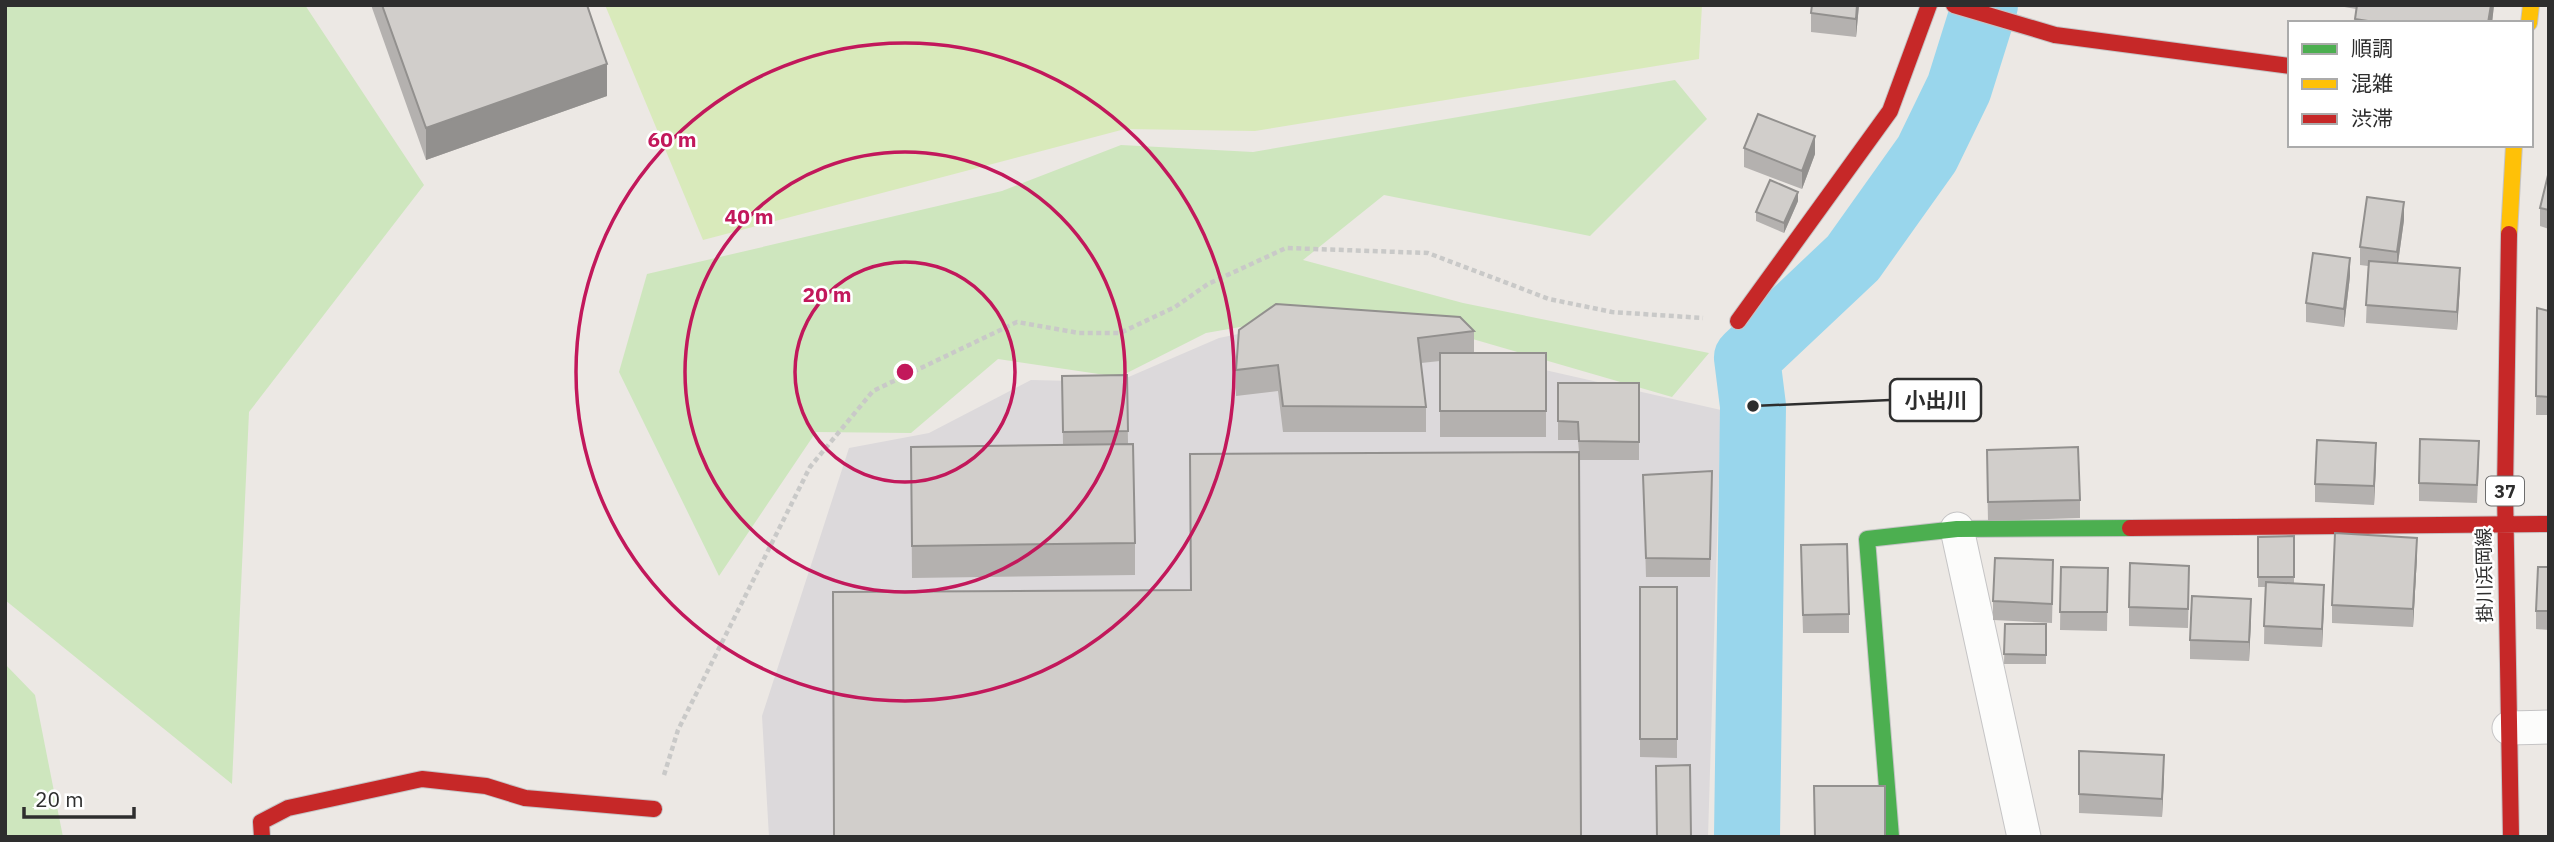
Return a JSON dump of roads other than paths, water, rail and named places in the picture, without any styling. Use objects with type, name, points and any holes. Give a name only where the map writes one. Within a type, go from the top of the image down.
[{"type":"street","points":[[1738,321],[1890,111],[1929,5]]},
{"type":"street","points":[[1955,5],[2055,34],[2288,65]]},
{"type":"street","name":"掛川浜岡線","points":[[2511,837],[2504,524],[2508,228],[2514,147]]},
{"type":"street","points":[[1891,837],[1867,539],[1957,529],[2549,524]]},
{"type":"street","points":[[1957,529],[2024,837]]},
{"type":"street","points":[[2509,728],[2549,727]]},
{"type":"street","points":[[262,837],[261,821],[288,808],[422,779],[486,786],[525,798],[654,809]]},
{"type":"waterway","points":[[1747,837],[1753,406],[1747,358],[1853,258],[1927,154],[1959,88],[1985,5]]},
{"type":"place","name":"小出川","points":[[1753,406]]}]
